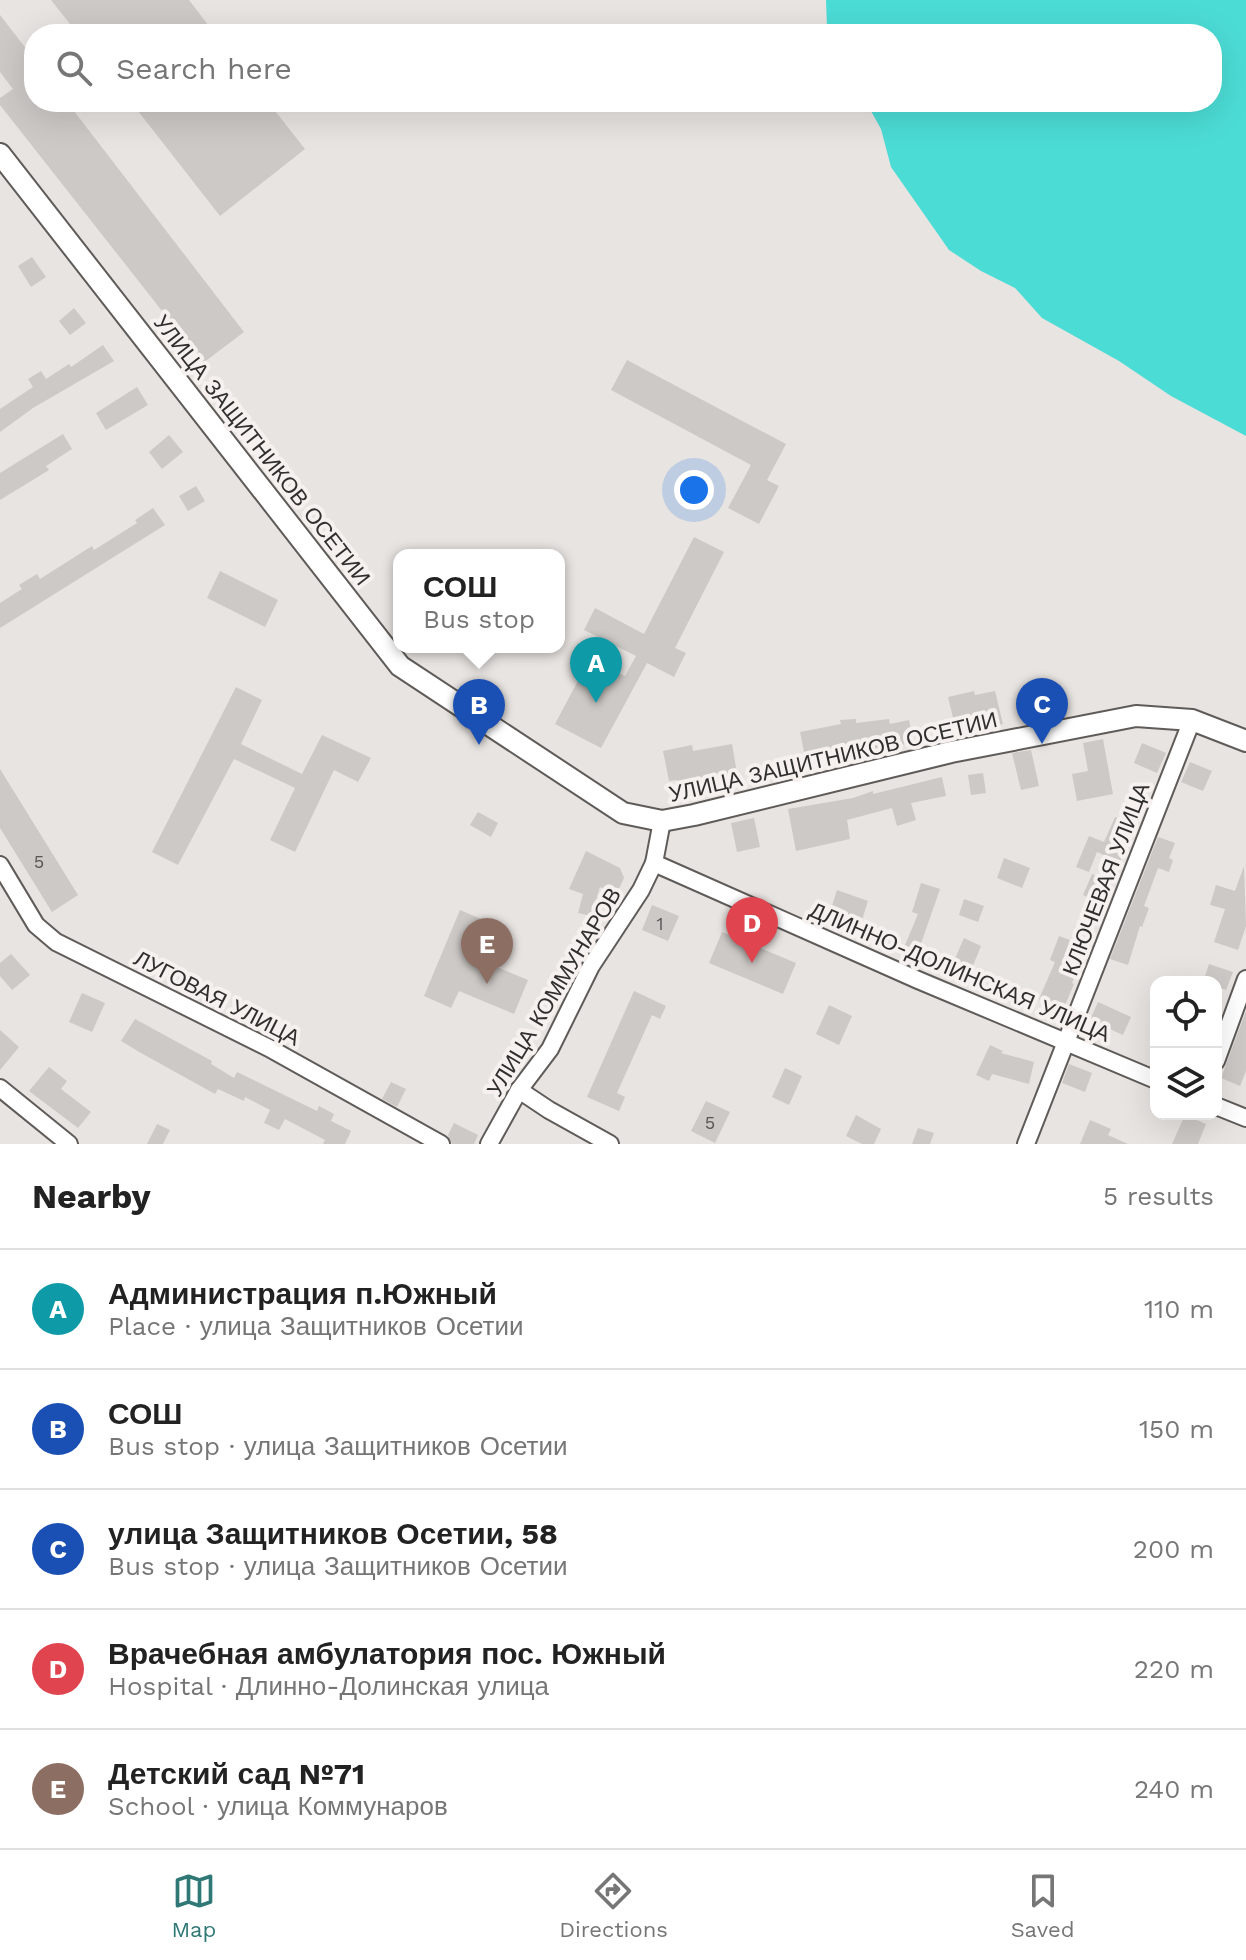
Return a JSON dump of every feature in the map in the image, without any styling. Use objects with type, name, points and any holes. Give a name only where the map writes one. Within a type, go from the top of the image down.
[{"type":"street","name":"УЛИЦА ЗАЩИТНИКОВ ОСЕТИИ","points":[[0,154],[400,666],[623,813],[662,821],[967,749],[1136,716],[1192,720],[1246,741]]},
{"type":"street","name":"КЛЮЧЕВАЯ УЛИЦА","points":[[1026,1144],[1192,720]]},
{"type":"street","points":[[654,863],[662,821]]},
{"type":"street","name":"ДЛИННО-ДОЛИНСКАЯ УЛИЦА","points":[[654,863],[918,980],[1150,1077]]},
{"type":"street","name":"УЛИЦА КОММУНАРОВ","points":[[489,1144],[519,1090],[550,1049],[591,966],[641,890],[654,863]]},
{"type":"street","name":"ЛУГОВАЯ УЛИЦА","points":[[0,865],[36,925],[56,942],[269,1048],[441,1144]]},
{"type":"street","points":[[1221,1048],[1246,979]]},
{"type":"street","points":[[0,1088],[69,1144]]},
{"type":"street","points":[[519,1090],[610,1144]]},
{"type":"street","points":[[1222,1108],[1246,1118]]},
{"type":"water","points":[[826,0],[1246,0],[1246,436],[1171,396],[1119,361],[1042,318],[1015,288],[949,250],[891,167],[881,129],[872,112],[1222,112],[1222,24],[827,24]]},
{"type":"building","points":[[51,0],[189,0],[207,24],[70,24]]},
{"type":"building","points":[[0,15],[24,46],[24,112],[75,112],[244,332],[203,363],[0,105],[0,98],[13,89],[0,72]]},
{"type":"building","points":[[139,112],[276,112],[305,149],[220,216]]},
{"type":"building","points":[[32,257],[46,277],[31,287],[18,266]]},
{"type":"building","points":[[74,308],[86,323],[70,335],[59,321]]},
{"type":"building","points":[[103,345],[114,361],[33,408],[0,432],[0,409],[33,387],[28,379],[41,371],[46,379],[69,364],[71,367]]},
{"type":"building","points":[[627,360],[786,444],[767,480],[779,486],[759,524],[728,508],[751,465],[611,390]]},
{"type":"building","points":[[137,387],[148,405],[106,430],[96,413]]},
{"type":"building","points":[[63,434],[72,449],[46,466],[49,470],[0,500],[0,473]]},
{"type":"building","points":[[169,435],[183,452],[162,469],[149,452]]},
{"type":"building","points":[[196,486],[205,501],[188,511],[179,496]]},
{"type":"building","points":[[153,508],[165,525],[0,628],[0,603],[22,589],[19,585],[37,574],[40,579],[92,546],[94,550],[137,523],[135,520]]},
{"type":"building","points":[[694,537],[724,552],[675,648],[686,653],[674,677],[647,663],[601,748],[555,724],[590,658],[625,676],[636,656],[584,630],[595,608],[644,634]]},
{"type":"building","points":[[220,571],[278,600],[265,627],[207,598]]},
{"type":"building","points":[[236,687],[262,700],[241,744],[302,774],[322,735],[371,758],[358,782],[334,770],[295,852],[270,840],[295,788],[234,759],[178,865],[152,852]]},
{"type":"building","points":[[974,691],[975,695],[995,691],[1003,724],[957,734],[948,697]]},
{"type":"building","points":[[856,719],[856,723],[889,719],[890,724],[909,720],[914,743],[831,755],[806,762],[800,732],[841,724],[840,720]]},
{"type":"building","points":[[1103,739],[1113,794],[1077,801],[1072,774],[1088,771],[1083,743]]},
{"type":"building","points":[[1142,743],[1166,753],[1157,773],[1134,763]]},
{"type":"building","points":[[732,744],[739,785],[680,794],[677,780],[669,781],[663,751],[692,745],[693,751]]},
{"type":"building","points":[[1031,750],[1039,786],[1021,790],[1012,753]]},
{"type":"building","points":[[1190,762],[1212,771],[1203,791],[1181,782]]},
{"type":"building","points":[[0,769],[78,895],[52,912],[0,828]]},
{"type":"building","points":[[983,773],[986,793],[971,795],[968,775]]},
{"type":"building","points":[[942,777],[946,796],[911,803],[916,820],[897,826],[892,808],[847,820],[850,839],[796,851],[788,809],[853,798],[873,791],[873,794]]},
{"type":"building","points":[[478,812],[498,823],[491,837],[470,825]]},
{"type":"building","points":[[1115,817],[1135,825],[1120,862],[1097,852],[1089,872],[1076,867],[1089,836],[1104,842]]},
{"type":"building","points":[[754,818],[760,847],[737,852],[731,823]]},
{"type":"building","points":[[1158,837],[1175,843],[1169,858],[1173,860],[1169,872],[1158,868],[1144,906],[1149,908],[1128,965],[1110,959]]},
{"type":"building","points":[[586,851],[620,868],[624,878],[616,895],[600,887],[591,916],[578,913],[583,894],[569,889]]},
{"type":"building","points":[[1004,858],[1030,868],[1022,888],[997,878]]},
{"type":"building","points":[[1244,866],[1246,926],[1238,950],[1214,942],[1225,909],[1210,905],[1216,885],[1235,891]]},
{"type":"building","points":[[1092,874],[1112,883],[1103,904],[1083,895]]},
{"type":"building","points":[[921,883],[940,889],[917,955],[903,950],[918,914],[912,912]]},
{"type":"building","points":[[837,890],[868,901],[861,923],[830,912]]},
{"type":"building","points":[[964,899],[984,906],[978,922],[959,915]]},
{"type":"building","points":[[652,905],[679,916],[668,941],[642,930]]},
{"type":"building","points":[[460,910],[488,922],[473,957],[528,980],[514,1014],[459,991],[451,1008],[424,996]]},
{"type":"building","points":[[722,932],[796,963],[783,994],[709,963]]},
{"type":"building","points":[[1059,936],[1086,946],[1063,1010],[1039,999],[1055,962],[1050,960]]},
{"type":"building","points":[[964,938],[981,946],[972,968],[954,961]]},
{"type":"building","points":[[11,954],[30,975],[12,990],[0,976],[0,963]]},
{"type":"building","points":[[1209,964],[1233,972],[1226,990],[1222,989],[1222,976],[1205,976]]},
{"type":"building","points":[[634,991],[666,1006],[660,1019],[652,1015],[617,1093],[625,1097],[619,1111],[587,1097]]},
{"type":"building","points":[[82,993],[105,1003],[92,1032],[69,1022]]},
{"type":"building","points":[[1098,1002],[1131,1017],[1123,1035],[1090,1020]]},
{"type":"building","points":[[829,1005],[852,1016],[839,1045],[816,1034]]},
{"type":"building","points":[[1246,1011],[1246,1071],[1240,1086],[1222,1078]]},
{"type":"building","points":[[135,1019],[212,1061],[211,1064],[234,1078],[237,1072],[317,1111],[319,1106],[334,1114],[331,1121],[351,1131],[345,1144],[323,1144],[325,1140],[285,1119],[279,1130],[264,1123],[270,1110],[245,1097],[244,1101],[218,1089],[215,1094],[141,1053],[121,1041]]},
{"type":"building","points":[[0,1030],[19,1047],[0,1070]]},
{"type":"building","points":[[990,1045],[1003,1051],[1001,1053],[1034,1062],[1029,1084],[992,1074],[989,1081],[976,1075]]},
{"type":"building","points":[[1069,1064],[1092,1073],[1085,1092],[1062,1083]]},
{"type":"building","points":[[49,1067],[67,1081],[61,1089],[91,1112],[78,1128],[29,1091]]},
{"type":"building","points":[[785,1068],[802,1076],[789,1105],[772,1097]]},
{"type":"building","points":[[391,1082],[406,1089],[397,1107],[382,1099]]},
{"type":"building","points":[[706,1101],[730,1112],[715,1143],[691,1131]]},
{"type":"building","points":[[856,1115],[881,1129],[874,1144],[862,1144],[846,1136]]},
{"type":"building","points":[[1090,1120],[1111,1129],[1108,1135],[1128,1144],[1080,1144]]},
{"type":"building","points":[[1183,1120],[1206,1124],[1198,1144],[1172,1144]]},
{"type":"building","points":[[454,1123],[478,1135],[474,1144],[452,1144],[448,1135]]},
{"type":"building","points":[[157,1124],[170,1130],[163,1144],[147,1144]]},
{"type":"building","points":[[918,1128],[934,1133],[930,1144],[912,1144]]},
{"type":"place","name":"Администрация п.Южный","points":[[596,703]]},
{"type":"place","name":"улица Защитников Осетии, 58","points":[[1042,744]]},
{"type":"place","name":"СОШ","points":[[479,745]]},
{"type":"place","name":"Врачебная амбулатория пос. Южный","points":[[752,963]]},
{"type":"place","name":"Детский сад №71","points":[[487,984]]}]
